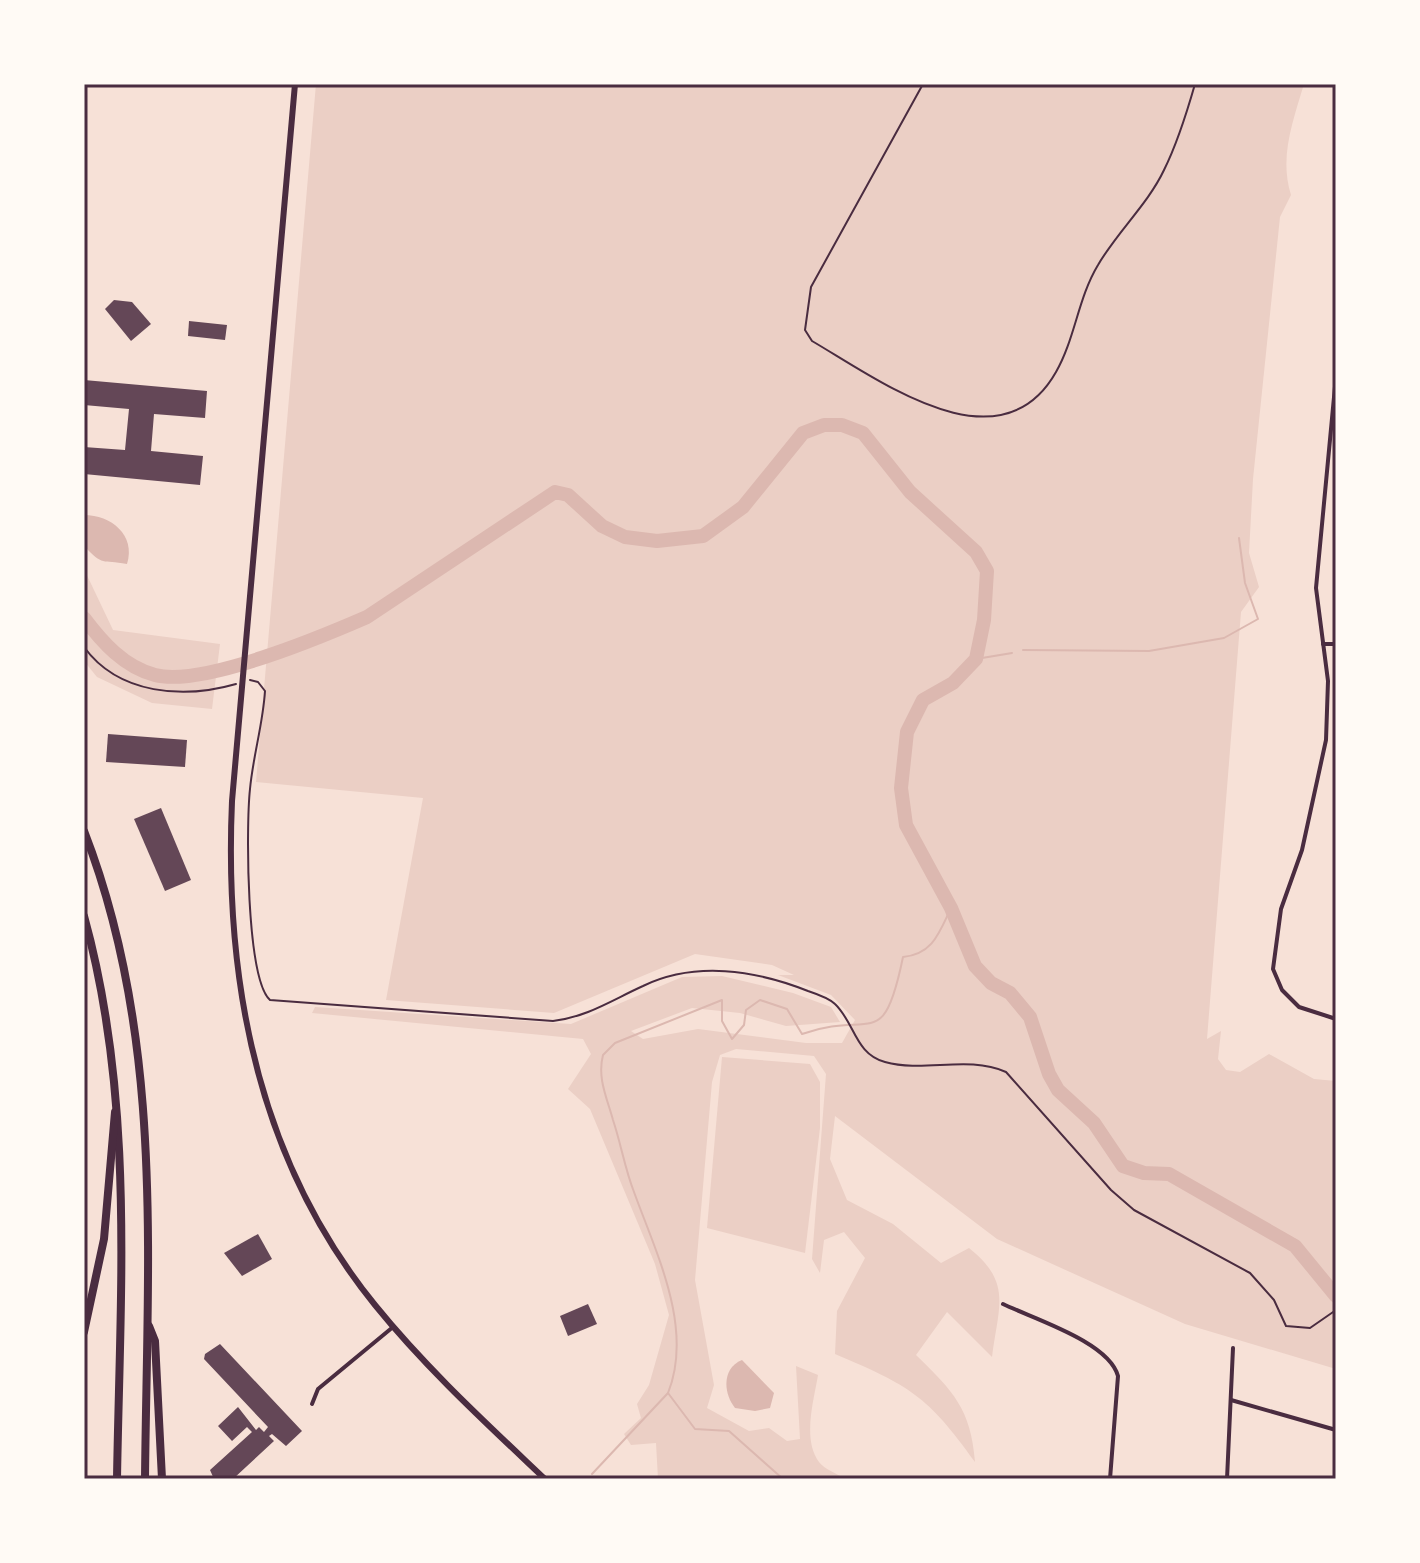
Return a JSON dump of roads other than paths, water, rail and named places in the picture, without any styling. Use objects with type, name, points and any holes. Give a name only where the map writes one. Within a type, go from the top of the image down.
[{"type":"highway","points":[[84,831],[119,940],[140,1053],[147,1153],[145,1479]]},
{"type":"highway","points":[[84,916],[106,1014],[117,1103],[121,1172],[117,1479]]},
{"type":"highway","points":[[84,1332],[104,1239],[111,1130],[117,1103]]},
{"type":"highway","points":[[147,1321],[155,1341],[162,1479]]},
{"type":"main road","points":[[295,84],[240,695],[229,859],[233,952],[258,1074],[290,1160],[327,1237],[393,1327],[443,1382],[545,1479]]},
{"type":"street","points":[[1336,380],[1316,588],[1328,681],[1326,740],[1302,850],[1281,909],[1273,969],[1282,990],[1299,1007],[1336,1019]]},
{"type":"street","points":[[1323,644],[1336,644]]},
{"type":"street","points":[[1003,1304],[1101,1350],[1115,1366],[1118,1376],[1110,1479]]},
{"type":"street","points":[[312,1404],[318,1389],[393,1327]]},
{"type":"street","points":[[1227,1479],[1233,1348]]},
{"type":"street","points":[[1231,1400],[1336,1430]]},
{"type":"lane","points":[[923,84],[811,287],[805,330],[812,341],[895,388],[953,415],[976,418],[1005,416],[1019,411],[1033,401],[1057,371],[1085,288],[1164,170],[1195,84]]},
{"type":"waterway","points":[[84,618],[115,652],[133,666],[155,675],[176,677],[231,667],[367,617],[555,492],[568,495],[602,526],[625,537],[657,541],[703,536],[743,507],[803,433],[824,425],[842,425],[863,433],[910,492],[976,552],[987,571],[984,620],[976,659],[953,683],[923,700],[907,732],[901,788],[906,825],[951,908],[975,966],[991,983],[1010,993],[1030,1017],[1049,1074],[1058,1090],[1094,1123],[1123,1166],[1144,1173],[1169,1174],[1295,1246],[1336,1296]]},
{"type":"waterway","points":[[1023,650],[1149,651],[1224,638],[1258,619],[1245,583],[1239,538]]},
{"type":"waterway","points":[[976,659],[1012,653]]},
{"type":"waterway","points":[[783,1479],[729,1431],[695,1429],[668,1393],[675,1368],[677,1343],[674,1317],[669,1291],[631,1183],[606,1096],[601,1072],[603,1055],[615,1043],[722,1000],[722,1021],[732,1039],[744,1025],[746,1010],[760,1000],[787,1009],[802,1034],[871,1023],[881,1018],[889,1007],[903,957],[921,952],[934,941],[951,908]]},
{"type":"waterway","points":[[592,1474],[668,1393]]}]
